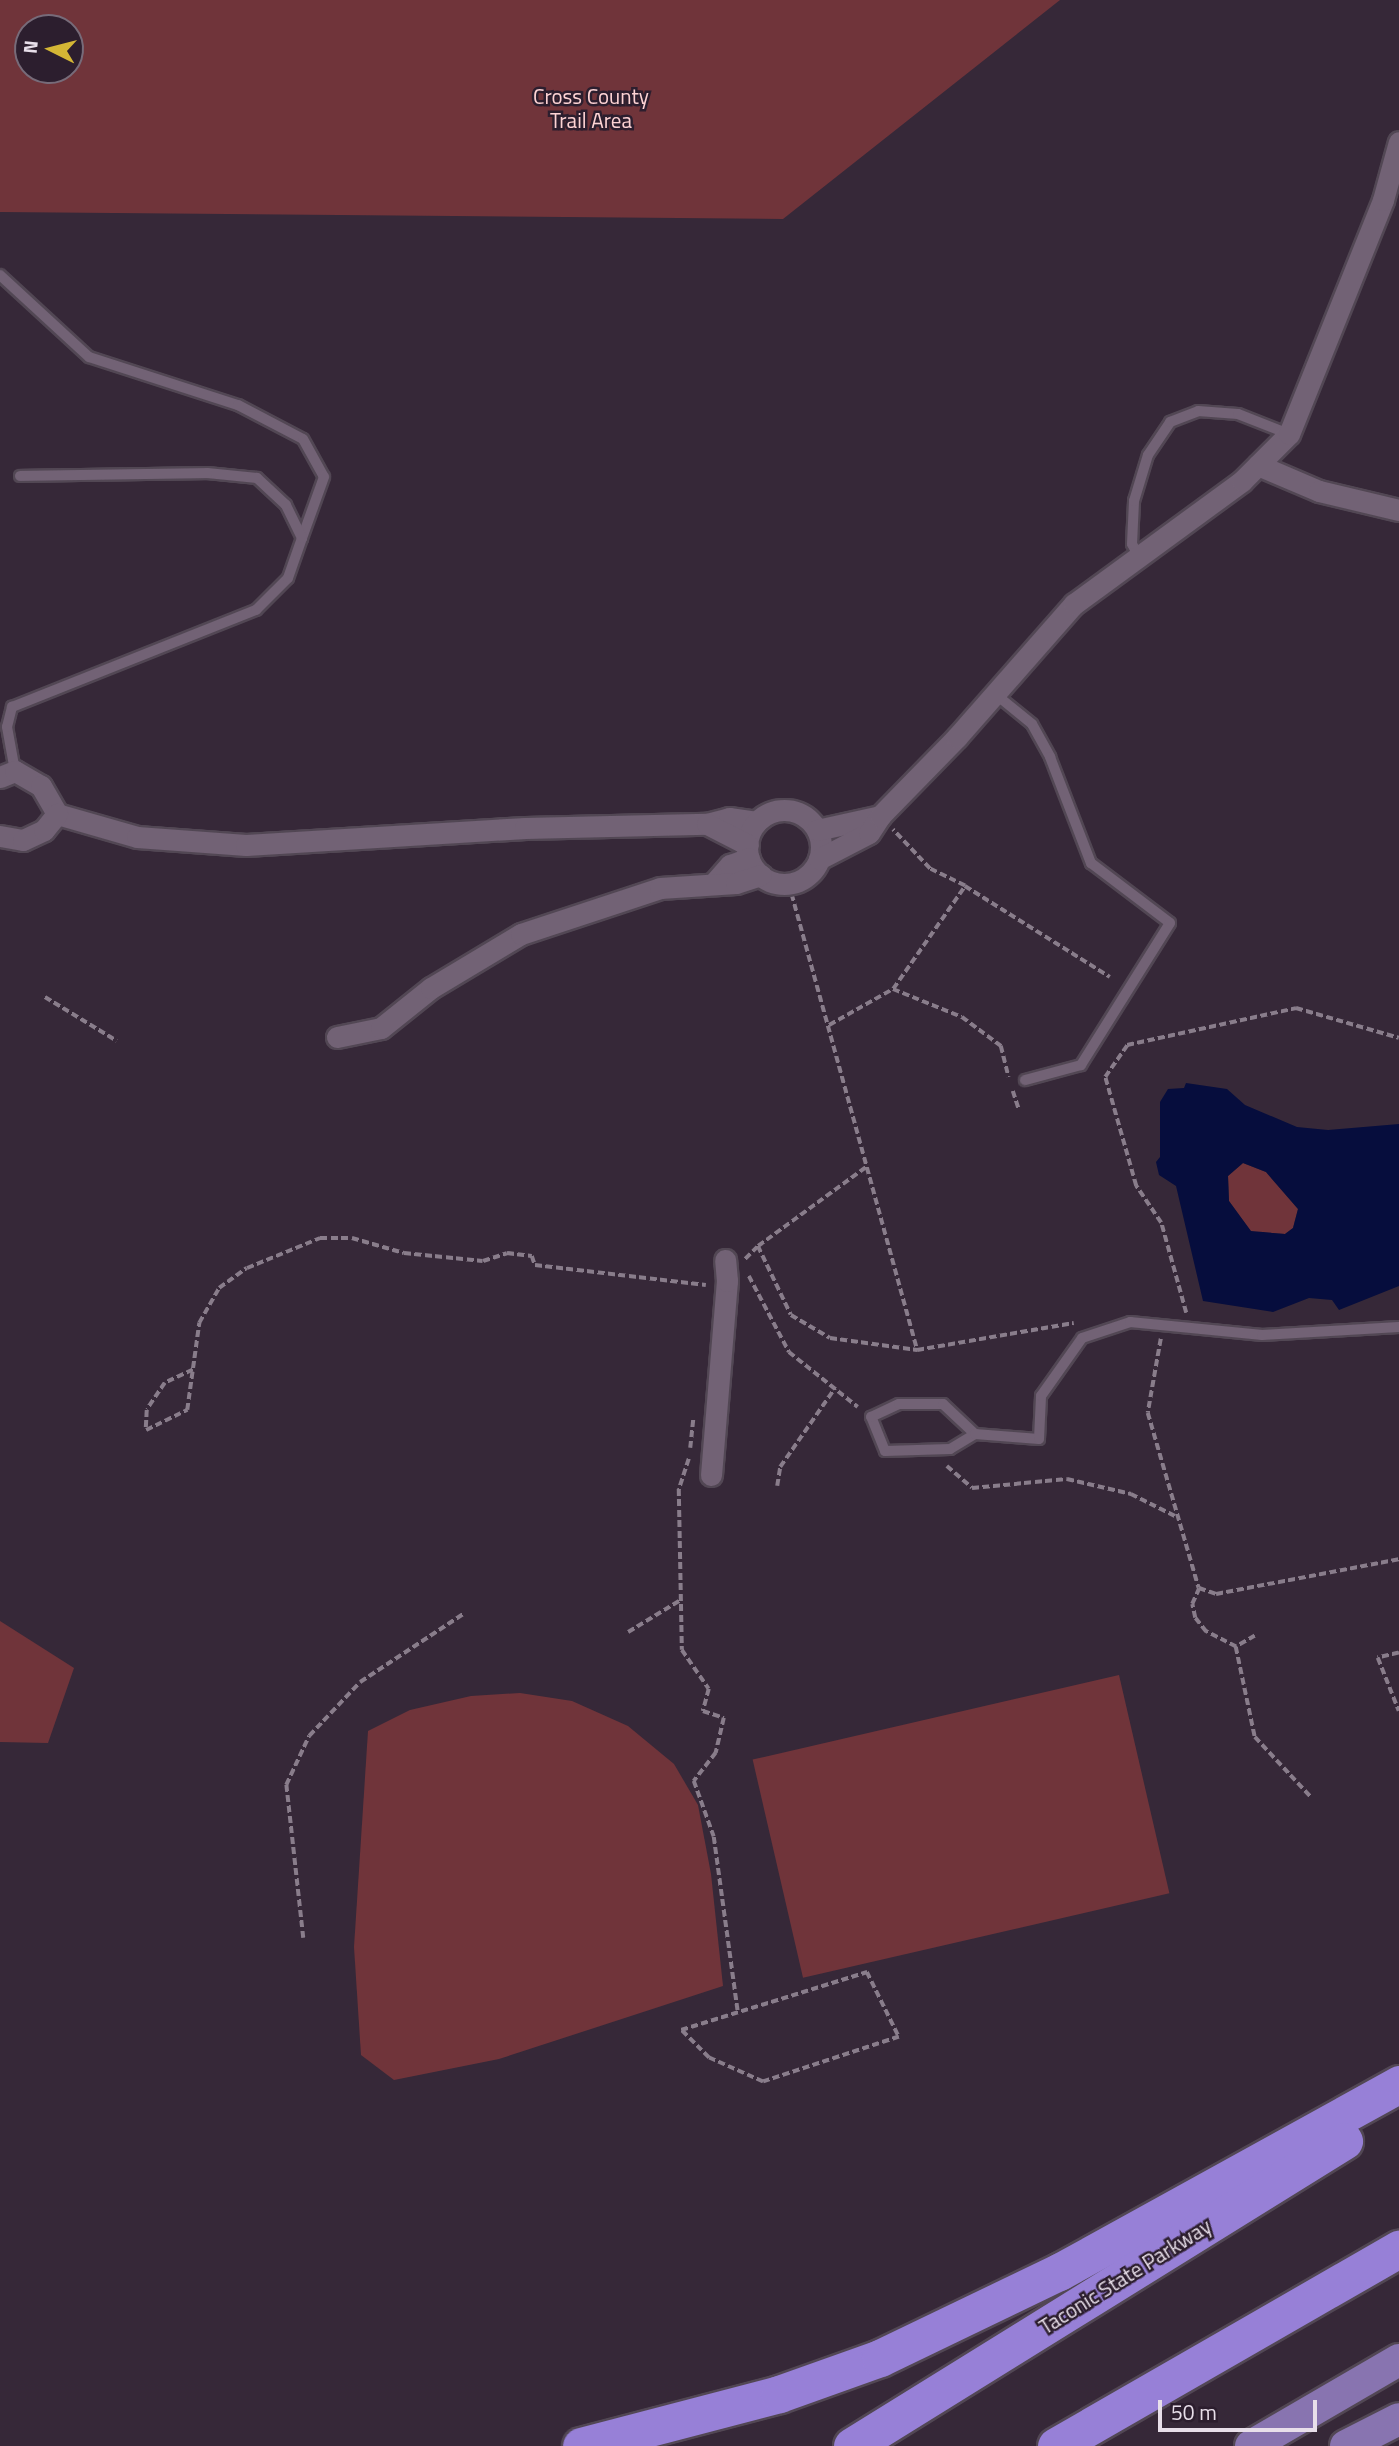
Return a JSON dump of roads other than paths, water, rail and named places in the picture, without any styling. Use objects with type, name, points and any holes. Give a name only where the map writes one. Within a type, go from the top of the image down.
[{"type":"highway","points":[[581,2446],[779,2394],[891,2354],[1082,2259],[1399,2084]]},
{"type":"highway","name":"Taconic State Parkway","points":[[852,2446],[1399,2107]]},
{"type":"highway","points":[[1060,2444],[1399,2249]]},
{"type":"main road","points":[[1251,2446],[1399,2360]]},
{"type":"main road","points":[[1346,2446],[1399,2419]]},
{"type":"street","points":[[707,824],[789,884],[808,876],[819,859],[869,833],[880,816],[1074,604],[1137,553],[1258,464],[1289,434],[1383,200],[1399,142]]},
{"type":"street","points":[[1258,464],[1319,491],[1399,510]]},
{"type":"street","points":[[7,774],[41,786],[57,814],[136,837],[246,845],[525,828],[707,824],[729,818],[757,822],[778,811],[789,810],[810,820],[817,830],[819,859]]},
{"type":"street","points":[[0,836],[23,840],[44,830],[57,814]]},
{"type":"street","points":[[817,830],[880,816]]},
{"type":"street","points":[[753,859],[757,822]]},
{"type":"street","points":[[337,1037],[381,1028],[430,988],[521,934],[660,888],[715,882],[730,865],[753,859]]},
{"type":"street","points":[[711,1475],[734,1269]]},
{"type":"lane","points":[[0,275],[89,357],[238,405],[303,439],[324,477],[288,578],[256,610],[12,707],[7,727],[7,774]]},
{"type":"lane","points":[[1137,553],[1132,544],[1134,501],[1148,455],[1170,422],[1198,411],[1238,414],[1289,434]]},
{"type":"lane","points":[[20,476],[207,473],[257,478],[286,505],[302,538]]},
{"type":"lane","points":[[994,693],[1032,724],[1050,757],[1091,863],[1170,923],[1081,1065],[1025,1080]]},
{"type":"lane","points":[[975,1433],[950,1449],[885,1451],[871,1417],[899,1404],[943,1404],[975,1433],[1039,1439],[1041,1396],[1082,1338],[1130,1322],[1191,1329],[1316,1335],[1399,1327]]},
{"type":"park label","name":"Cross County Trail Area","points":[[591,108]]}]
